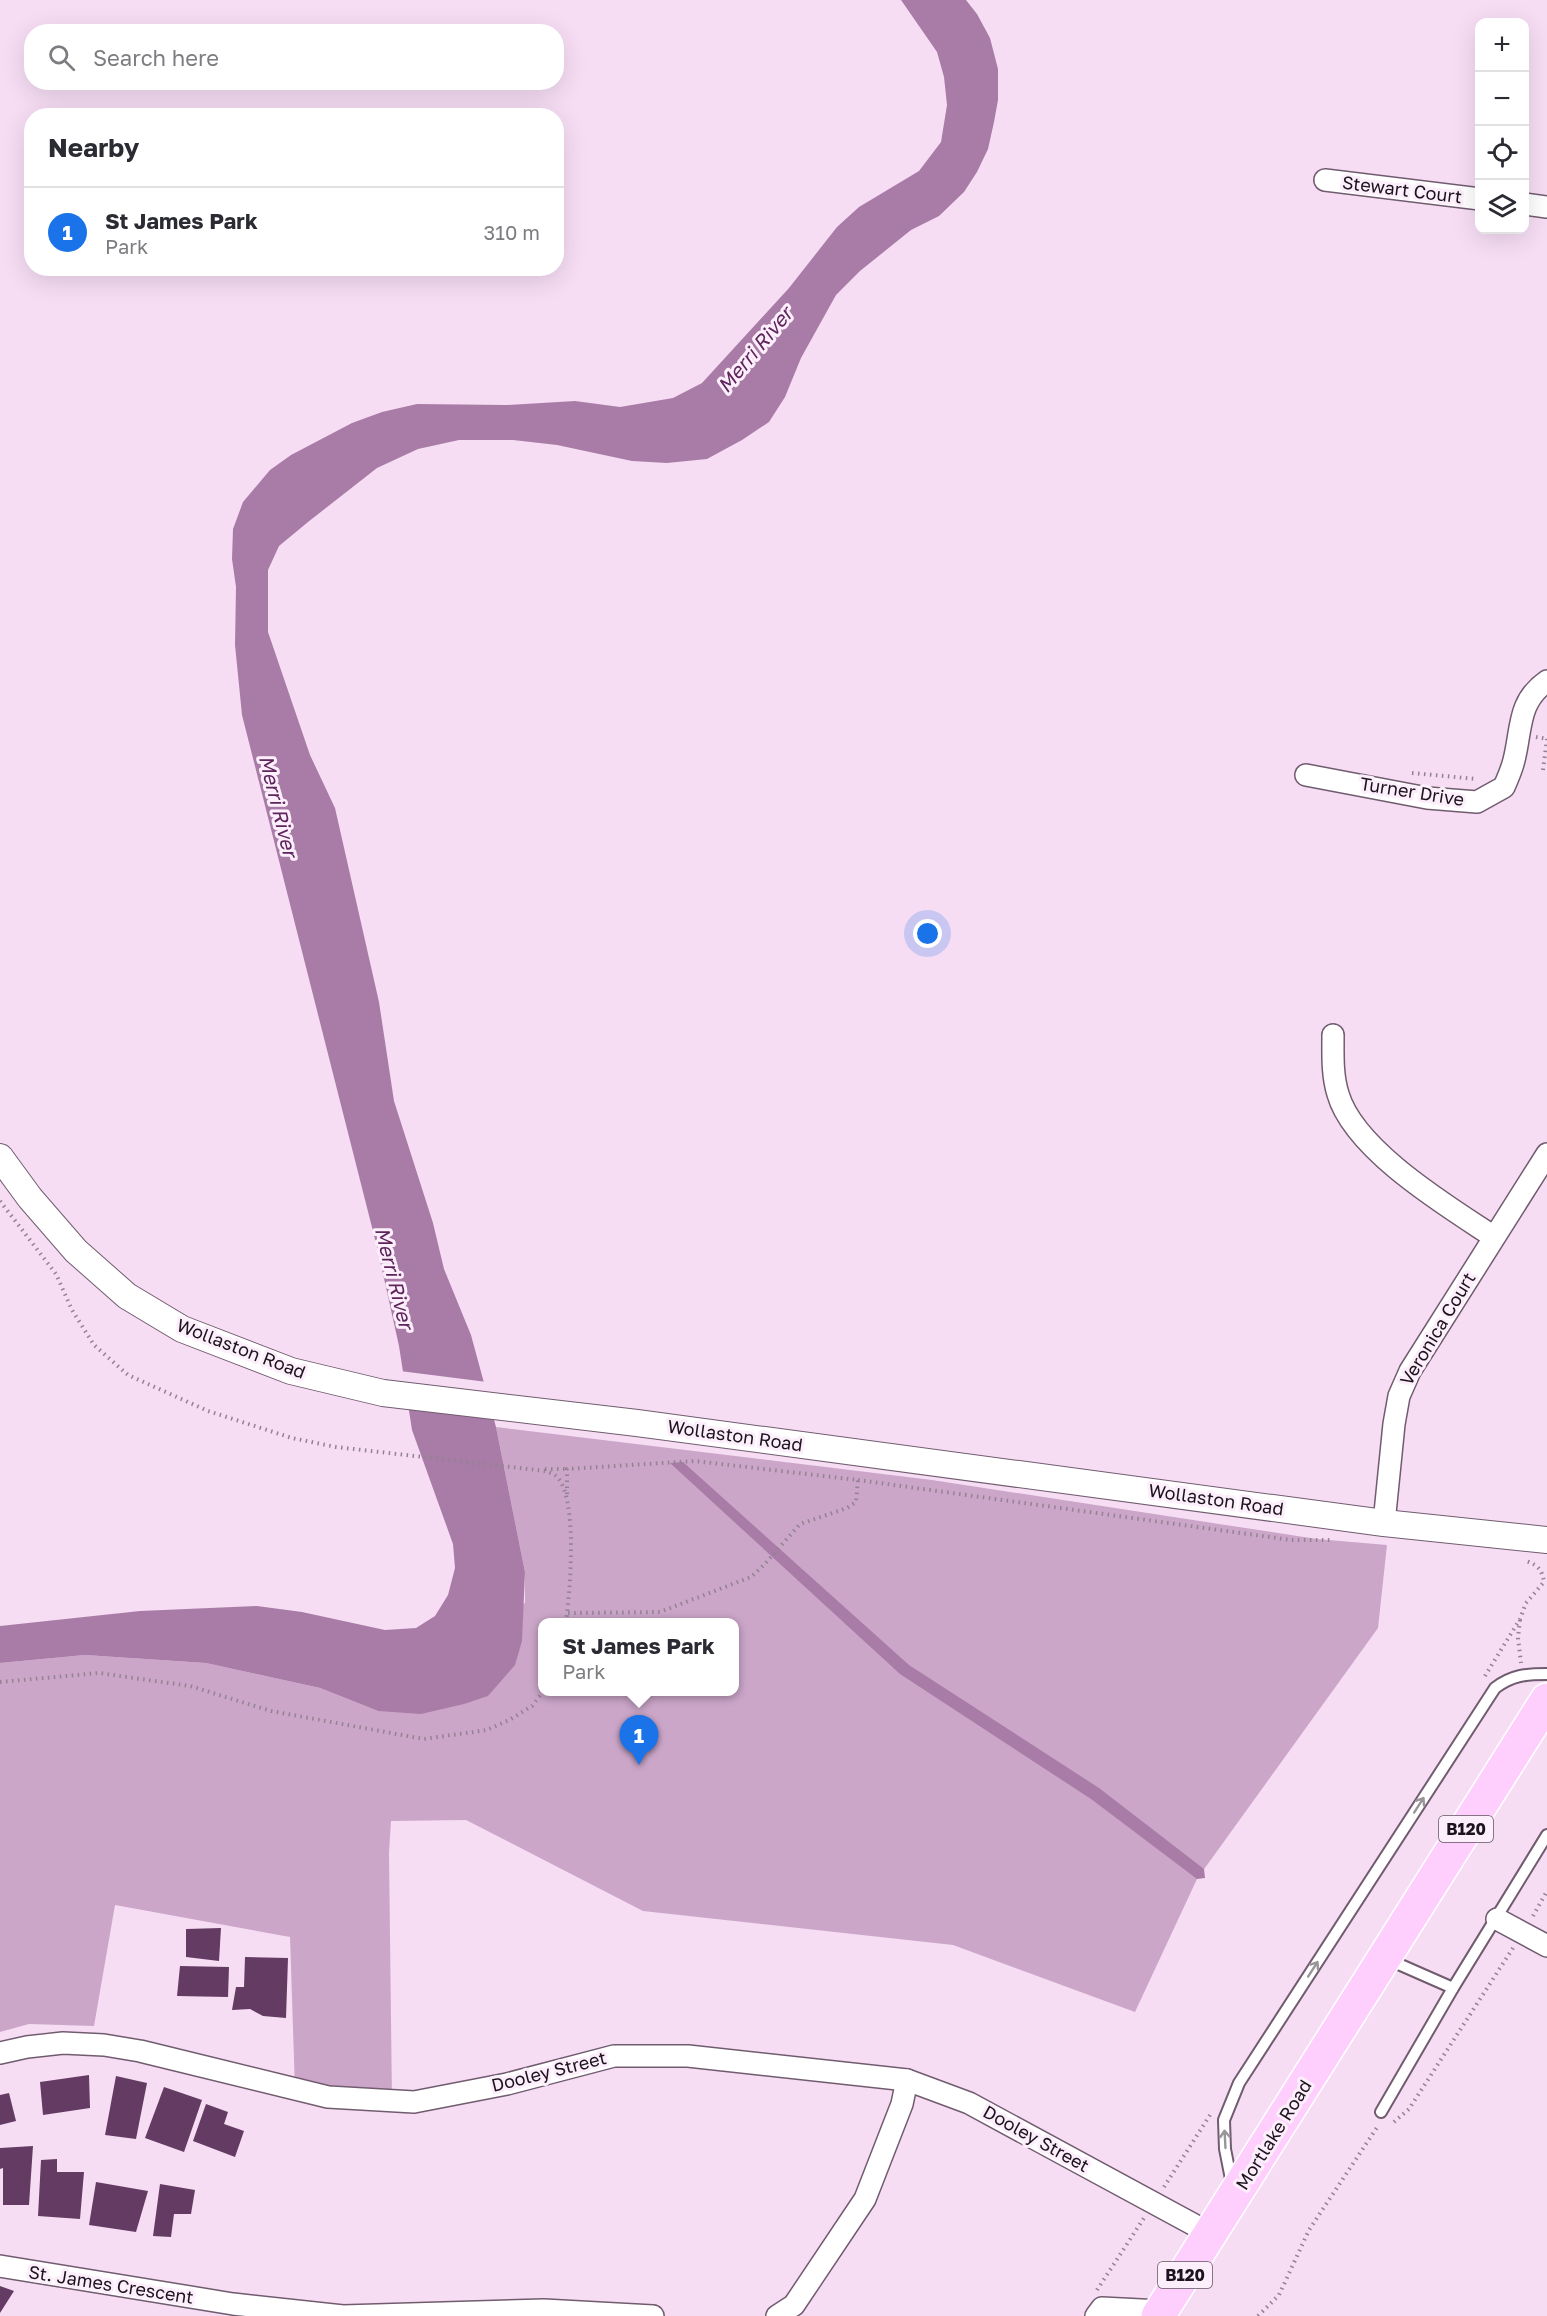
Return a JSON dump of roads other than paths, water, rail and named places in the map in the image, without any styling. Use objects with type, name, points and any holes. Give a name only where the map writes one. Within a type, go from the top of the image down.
[{"type":"main road","name":"Mortlake Road","points":[[1160,2313],[1547,1700]]},
{"type":"street","name":"Stewart Court","points":[[1325,180],[1475,199]]},
{"type":"street","points":[[1529,205],[1547,207]]},
{"type":"street","name":"Turner Drive","points":[[1306,775],[1427,798],[1477,802],[1504,787],[1514,761],[1524,707],[1538,687],[1547,681]]},
{"type":"street","points":[[1333,1035],[1334,1078],[1338,1095],[1350,1121],[1397,1169],[1494,1237]]},
{"type":"street","name":"Veronica Court","points":[[1384,1523],[1399,1396],[1410,1371],[1547,1154]]},
{"type":"street","name":"Wollaston Road","points":[[0,1157],[30,1198],[76,1251],[127,1296],[182,1329],[291,1371],[383,1393],[637,1423],[1384,1523],[1547,1540]]},
{"type":"street","points":[[1497,1919],[1547,1946]]},
{"type":"street","name":"Dooley Street","points":[[0,2053],[63,2043],[104,2045],[140,2050],[328,2097],[414,2102],[507,2084],[614,2056],[688,2056],[907,2080],[969,2103],[1211,2234]]},
{"type":"street","points":[[777,2316],[794,2305],[865,2199],[902,2104],[907,2080]]},
{"type":"street","name":"St. James Crescent","points":[[0,2266],[188,2297],[331,2315],[544,2310],[653,2316]]},
{"type":"street","name":"Mortlake Road","points":[[1096,2316],[1102,2308],[1160,2313]]},
{"type":"lane","points":[[1235,2196],[1225,2149],[1224,2120],[1239,2083],[1495,1688],[1505,1680],[1523,1674],[1547,1674]]},
{"type":"lane","points":[[1381,2112],[1452,1988],[1497,1919],[1547,1835]]},
{"type":"lane","points":[[1385,1958],[1452,1988]]},
{"type":"water","name":"Merri River","points":[[901,0],[966,0],[977,14],[990,38],[998,69],[998,100],[988,149],[964,192],[939,216],[911,230],[860,271],[836,295],[801,358],[785,397],[769,422],[707,459],[667,463],[632,461],[557,445],[513,440],[459,440],[418,449],[377,468],[308,522],[279,546],[268,570],[268,632],[310,755],[335,808],[379,1002],[394,1101],[433,1223],[444,1269],[471,1335],[496,1427],[525,1572],[522,1641],[515,1665],[488,1696],[421,1714],[378,1711],[320,1688],[206,1663],[85,1655],[0,1663],[0,1626],[140,1611],[257,1606],[302,1612],[385,1630],[416,1628],[435,1616],[448,1595],[455,1568],[453,1544],[412,1430],[399,1346],[377,1247],[242,715],[235,645],[236,587],[232,559],[233,529],[243,502],[270,470],[291,455],[352,423],[382,412],[417,404],[506,405],[575,401],[620,407],[673,398],[702,383],[789,288],[837,227],[859,207],[919,171],[941,142],[947,105],[944,77],[937,52]]},
{"type":"water","points":[[683,1462],[909,1665],[1099,1788],[1204,1869],[1205,1878],[1197,1879],[1091,1799],[900,1674],[670,1463]]},
{"type":"place","name":"St James Park","points":[[639,1765]]}]
